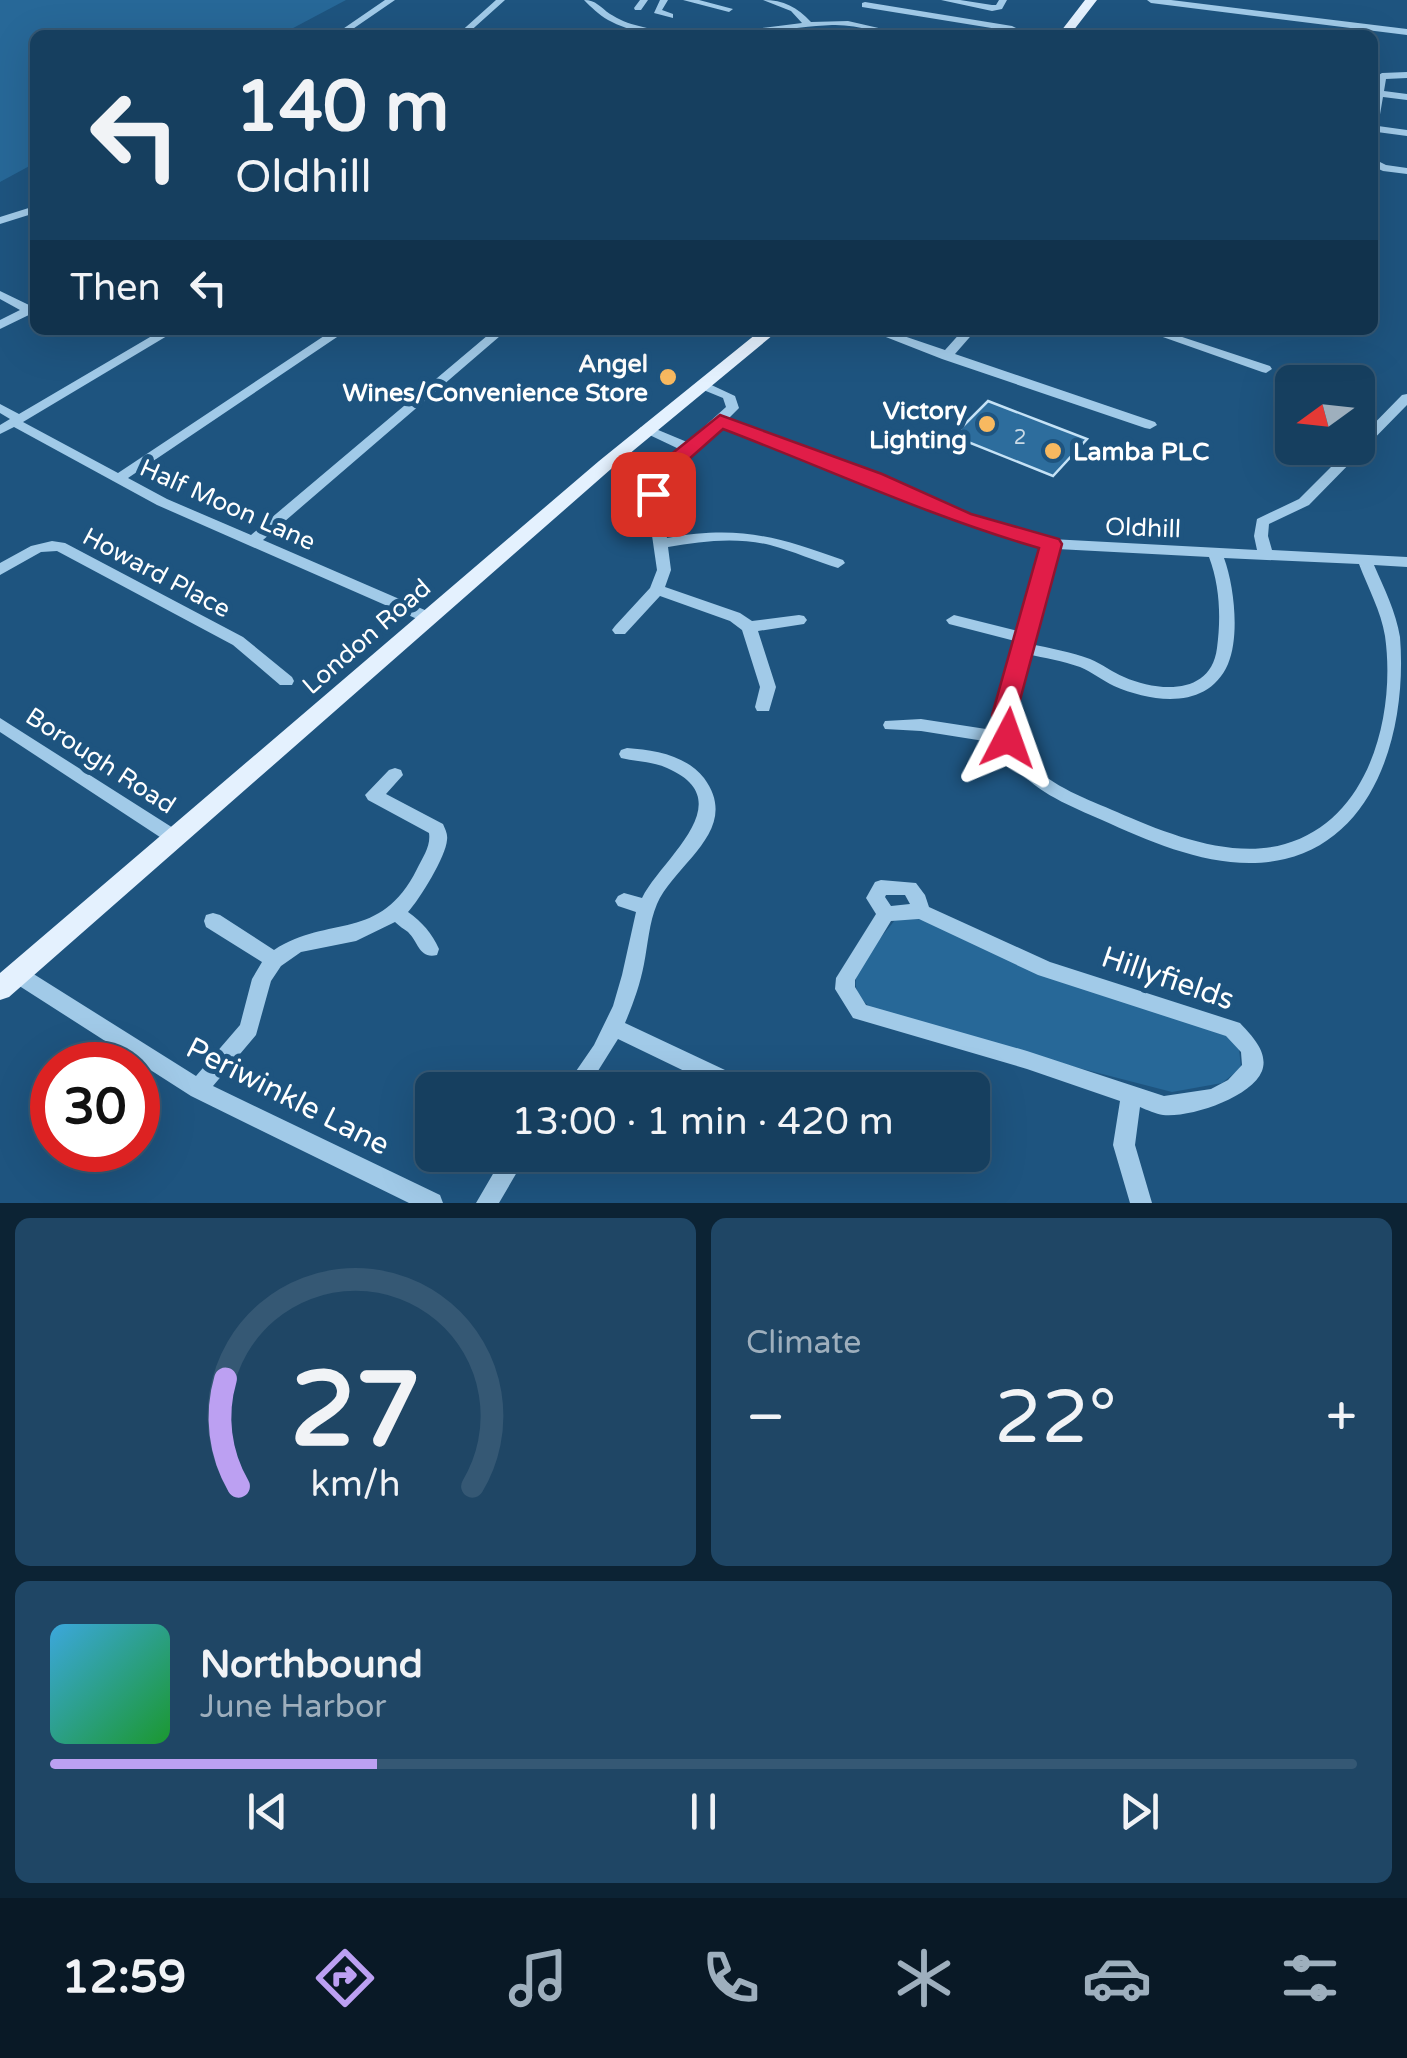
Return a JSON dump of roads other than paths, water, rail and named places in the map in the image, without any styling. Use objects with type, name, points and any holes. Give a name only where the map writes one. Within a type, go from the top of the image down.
[{"type":"main road","points":[[1068,30],[1091,0]]},
{"type":"main road","name":"London Road","points":[[9,982],[646,430],[765,335]]},
{"type":"street","points":[[346,30],[391,0]]},
{"type":"street","points":[[467,30],[501,0]]},
{"type":"street","points":[[588,0],[604,15],[630,26],[657,30]]},
{"type":"street","points":[[661,0],[657,10],[670,16]]},
{"type":"street","points":[[687,0],[729,9]]},
{"type":"street","points":[[767,0],[794,9],[809,24]]},
{"type":"street","points":[[945,0],[992,8],[1003,0]]},
{"type":"street","points":[[1151,0],[1407,32]]},
{"type":"street","points":[[865,5],[1016,30]]},
{"type":"street","points":[[1276,30],[1283,15]]},
{"type":"street","points":[[765,30],[846,23],[881,30]]},
{"type":"street","points":[[622,30],[630,26]]},
{"type":"street","points":[[1407,75],[1382,76],[1378,93],[1407,97]]},
{"type":"street","points":[[1378,131],[1407,133]]},
{"type":"street","points":[[1378,165],[1407,171]]},
{"type":"street","points":[[0,221],[30,211]]},
{"type":"street","points":[[0,294],[30,308]]},
{"type":"street","points":[[0,325],[30,310]]},
{"type":"street","points":[[11,424],[162,335]]},
{"type":"street","points":[[118,478],[334,335]]},
{"type":"street","points":[[252,541],[495,335]]},
{"type":"street","points":[[888,335],[1150,425]]},
{"type":"street","points":[[946,356],[965,335]]},
{"type":"street","points":[[1165,335],[1266,369]]},
{"type":"street","points":[[620,630],[657,590],[664,570],[653,494],[661,472],[733,408],[729,396],[706,386]]},
{"type":"street","points":[[1266,555],[1262,522],[1304,502],[1407,398]]},
{"type":"street","name":"Half Moon Lane","points":[[0,408],[11,424],[118,478],[430,618]]},
{"type":"street","name":"Oldhill","points":[[720,421],[874,479],[964,519],[1051,544],[1407,562]]},
{"type":"street","points":[[646,430],[687,447]]},
{"type":"street","points":[[660,544],[709,534],[754,535],[838,563]]},
{"type":"street","name":"Howard Place","points":[[0,570],[30,551],[50,544],[60,546],[238,641],[286,680]]},
{"type":"street","points":[[1051,544],[1004,715],[1014,753],[1034,775],[1068,798],[1175,845],[1246,856],[1294,849],[1333,830],[1366,792],[1391,736],[1396,687],[1392,635],[1365,560]]},
{"type":"street","points":[[954,620],[1070,658],[1140,689],[1178,694],[1204,688],[1219,673],[1226,653],[1226,579],[1215,552]]},
{"type":"street","points":[[657,590],[735,617],[749,626],[799,620]]},
{"type":"street","points":[[749,626],[768,686],[763,707]]},
{"type":"street","points":[[891,724],[912,723],[986,738],[1008,738]]},
{"type":"street","name":"Borough Road","points":[[4,732],[175,838]]},
{"type":"street","points":[[585,1072],[614,1027],[631,981],[646,907],[668,869],[700,838],[709,813],[705,790],[684,766],[627,754]]},
{"type":"street","points":[[198,1089],[249,1028],[262,980],[274,960],[297,945],[356,933],[396,913],[415,892],[439,842],[437,828],[374,795],[395,775]]},
{"type":"street","points":[[624,901],[646,907]]},
{"type":"street","name":"Hillyfields","points":[[920,911],[1045,968],[1233,1029],[1250,1048],[1252,1068],[1235,1086],[1213,1098],[1164,1106],[1131,1098],[1027,1060],[860,1012],[845,989],[846,978],[886,914],[920,911]]},
{"type":"street","points":[[396,913],[416,928],[430,949]]},
{"type":"street","points":[[214,921],[274,960]]},
{"type":"street","name":"Periwinkle Lane","points":[[9,982],[198,1089],[432,1203]]},
{"type":"street","points":[[614,1027],[708,1072]]},
{"type":"street","points":[[1131,1098],[1124,1144],[1141,1203]]},
{"type":"street","points":[[487,1203],[506,1172]]},
{"type":"place","name":"Angel Wines/Convenience Store","points":[[668,377]]},
{"type":"place","name":"Victory Lighting","points":[[987,424]]},
{"type":"place","name":"Lamba PLC","points":[[1053,451]]}]
